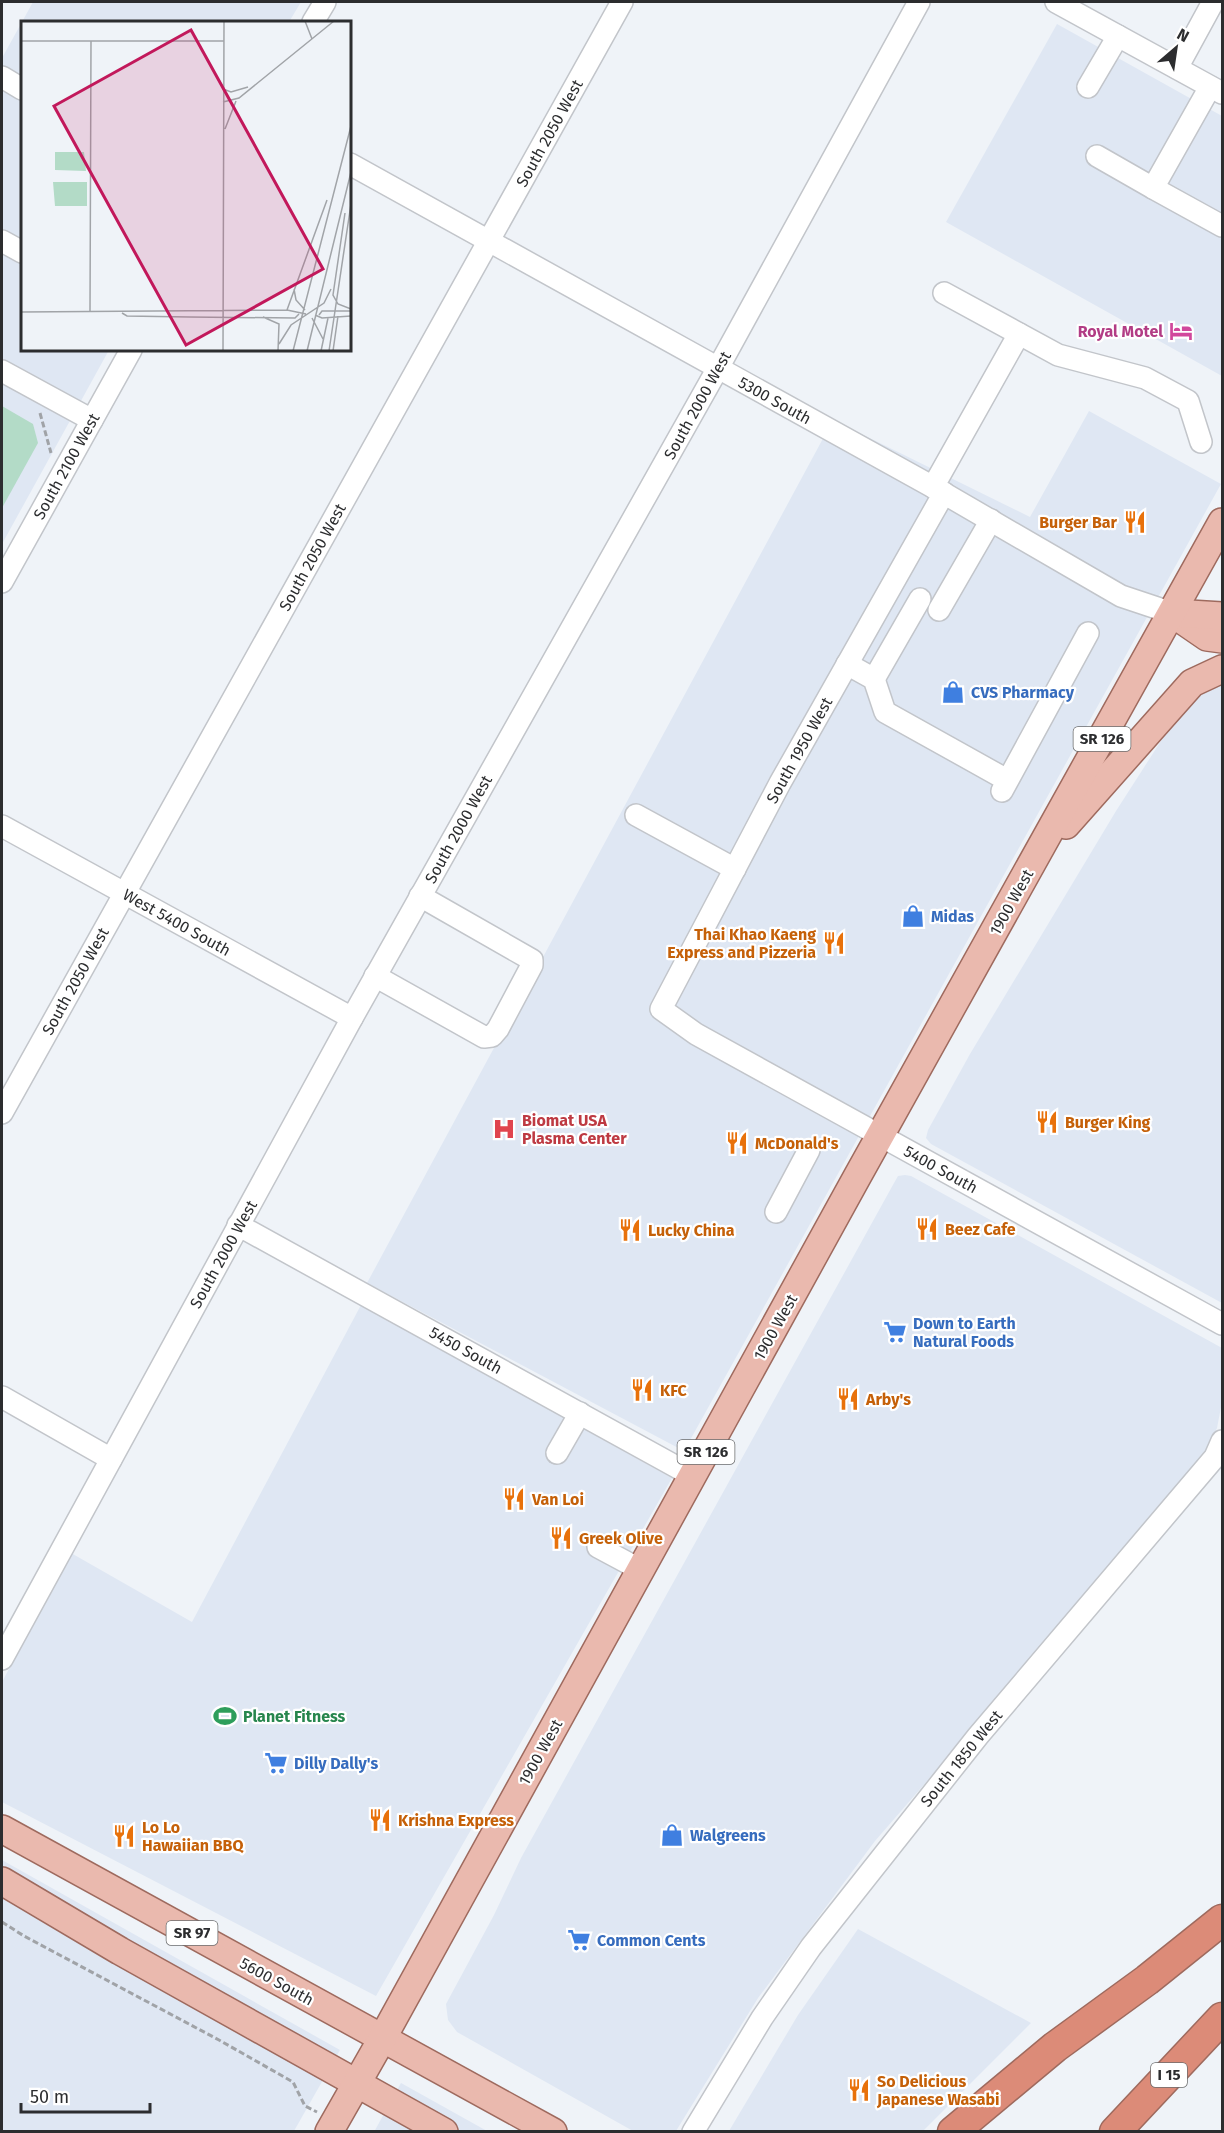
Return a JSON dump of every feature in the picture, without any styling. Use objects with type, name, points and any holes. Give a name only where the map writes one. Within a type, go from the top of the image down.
[{"type":"highway","points":[[963,2126],[1055,2047],[1147,1980],[1222,1920]]},
{"type":"highway","name":"I 15","points":[[1115,2132],[1222,2018]]},
{"type":"main road","name":"1900 West","points":[[329,2132],[1222,524]]},
{"type":"main road","points":[[1172,613],[1222,616]]},
{"type":"main road","points":[[1172,613],[1208,637],[1222,639]]},
{"type":"main road","points":[[1032,864],[1192,683],[1222,669]]},
{"type":"main road","name":"5600 South","points":[[2,1829],[553,2132]]},
{"type":"main road","points":[[2,1881],[120,1951],[444,2132]]},
{"type":"street","points":[[314,21],[325,2]]},
{"type":"street","name":"South 2050 West","points":[[2,1113],[622,2]]},
{"type":"street","name":"South 2000 West","points":[[2,1659],[351,1018],[718,369],[919,2]]},
{"type":"street","points":[[1056,2],[1216,90],[1153,188]]},
{"type":"street","points":[[1177,68],[1213,2]]},
{"type":"street","points":[[1088,87],[1118,36]]},
{"type":"street","points":[[2,77],[21,88]]},
{"type":"street","points":[[1097,156],[1222,226]]},
{"type":"street","name":"5300 South","points":[[351,165],[938,490],[1121,596],[1172,613]]},
{"type":"street","points":[[2,241],[21,251]]},
{"type":"street","points":[[944,293],[1058,355],[1145,378],[1188,401],[1201,442]]},
{"type":"street","name":"South 1950 West","points":[[661,1010],[780,783],[847,664],[1019,334]]},
{"type":"street","name":"South 2100 West","points":[[2,582],[130,351]]},
{"type":"street","points":[[2,370],[92,420]]},
{"type":"street","points":[[939,610],[991,520]]},
{"type":"street","points":[[874,679],[920,599]]},
{"type":"street","points":[[847,664],[874,679],[885,712],[1004,786],[1088,633]]},
{"type":"street","points":[[636,815],[735,869]]},
{"type":"street","name":"West 5400 South","points":[[2,826],[351,1018]]},
{"type":"street","points":[[375,976],[484,1036],[492,1036],[498,1029],[532,965],[532,960],[420,896]]},
{"type":"street","name":"5400 South","points":[[661,1010],[696,1034],[1222,1324]]},
{"type":"street","points":[[776,1212],[809,1150]]},
{"type":"street","name":"5450 South","points":[[238,1226],[693,1476]]},
{"type":"street","points":[[2,1397],[111,1459]]},
{"type":"street","points":[[557,1453],[580,1413]]},
{"type":"street","name":"South 1850 West","points":[[693,2132],[762,2018],[811,1947],[978,1736],[1215,1457],[1222,1442]]},
{"type":"street","points":[[598,1547],[640,1570]]},
{"type":"path","points":[[40,411],[52,457]]},
{"type":"path","points":[[2,1922],[293,2082],[305,2106]]},
{"type":"shaded area","points":[[33,2],[301,2],[290,21],[22,21]]},
{"type":"shaded area","points":[[21,24],[21,351],[108,351],[2,544],[2,58]]},
{"type":"shaded area","points":[[1057,24],[1222,116],[1222,376],[946,222]]},
{"type":"shaded area","points":[[1089,411],[1221,484],[684,1451],[367,1283],[833,420],[1030,517]]},
{"type":"shaded area","points":[[1222,681],[1222,1303],[931,1144],[926,1138],[928,1130],[970,1054],[1116,811],[1168,730],[1195,696]]},
{"type":"shaded area","points":[[898,1176],[911,1176],[1222,1348],[1222,1402],[1217,1428],[1198,1469],[875,1841],[758,1998],[676,2131],[633,2131],[457,2032],[448,2020],[446,2004],[494,1915],[521,1858],[894,1183]]},
{"type":"shaded area","points":[[361,1305],[672,1478],[376,1996],[2,1802],[2,1682],[71,1553],[192,1622]]},
{"type":"shaded area","points":[[2,1860],[340,2050],[294,2131],[2,2131]]},
{"type":"shaded area","points":[[858,1929],[1031,2023],[923,2131],[729,2131],[798,2015]]},
{"type":"shaded area","points":[[401,2083],[487,2131],[374,2132]]},
{"type":"green space","points":[[2,406],[33,424],[38,443],[2,508]]},
{"type":"place","name":"Royal Motel","points":[[1181,331]]},
{"type":"place","name":"Burger Bar","points":[[1135,522]]},
{"type":"place","name":"CVS Pharmacy","points":[[953,692]]},
{"type":"place","name":"Midas","points":[[913,916]]},
{"type":"place","name":"Thai Khao Kaeng Express and Pizzeria","points":[[834,943]]},
{"type":"place","name":"Burger King","points":[[1047,1122]]},
{"type":"place","name":"Biomat USA Plasma Center","points":[[504,1129]]},
{"type":"place","name":"McDonald's","points":[[737,1143]]},
{"type":"place","name":"Beez Cafe","points":[[927,1229]]},
{"type":"place","name":"Lucky China","points":[[630,1230]]},
{"type":"place","name":"Down to Earth Natural Foods","points":[[895,1332]]},
{"type":"place","name":"KFC","points":[[642,1390]]},
{"type":"place","name":"Arby's","points":[[848,1399]]},
{"type":"place","name":"Van Loi","points":[[514,1499]]},
{"type":"place","name":"Greek Olive","points":[[561,1538]]},
{"type":"place","name":"Planet Fitness","points":[[225,1716]]},
{"type":"place","name":"Dilly Dally's","points":[[276,1763]]},
{"type":"place","name":"Krishna Express","points":[[380,1820]]},
{"type":"place","name":"Walgreens","points":[[672,1835]]},
{"type":"place","name":"Lo Lo Hawaiian BBQ","points":[[124,1836]]},
{"type":"place","name":"Common Cents","points":[[579,1940]]},
{"type":"place","name":"So Delicious Japanese Wasabi","points":[[859,2090]]}]
